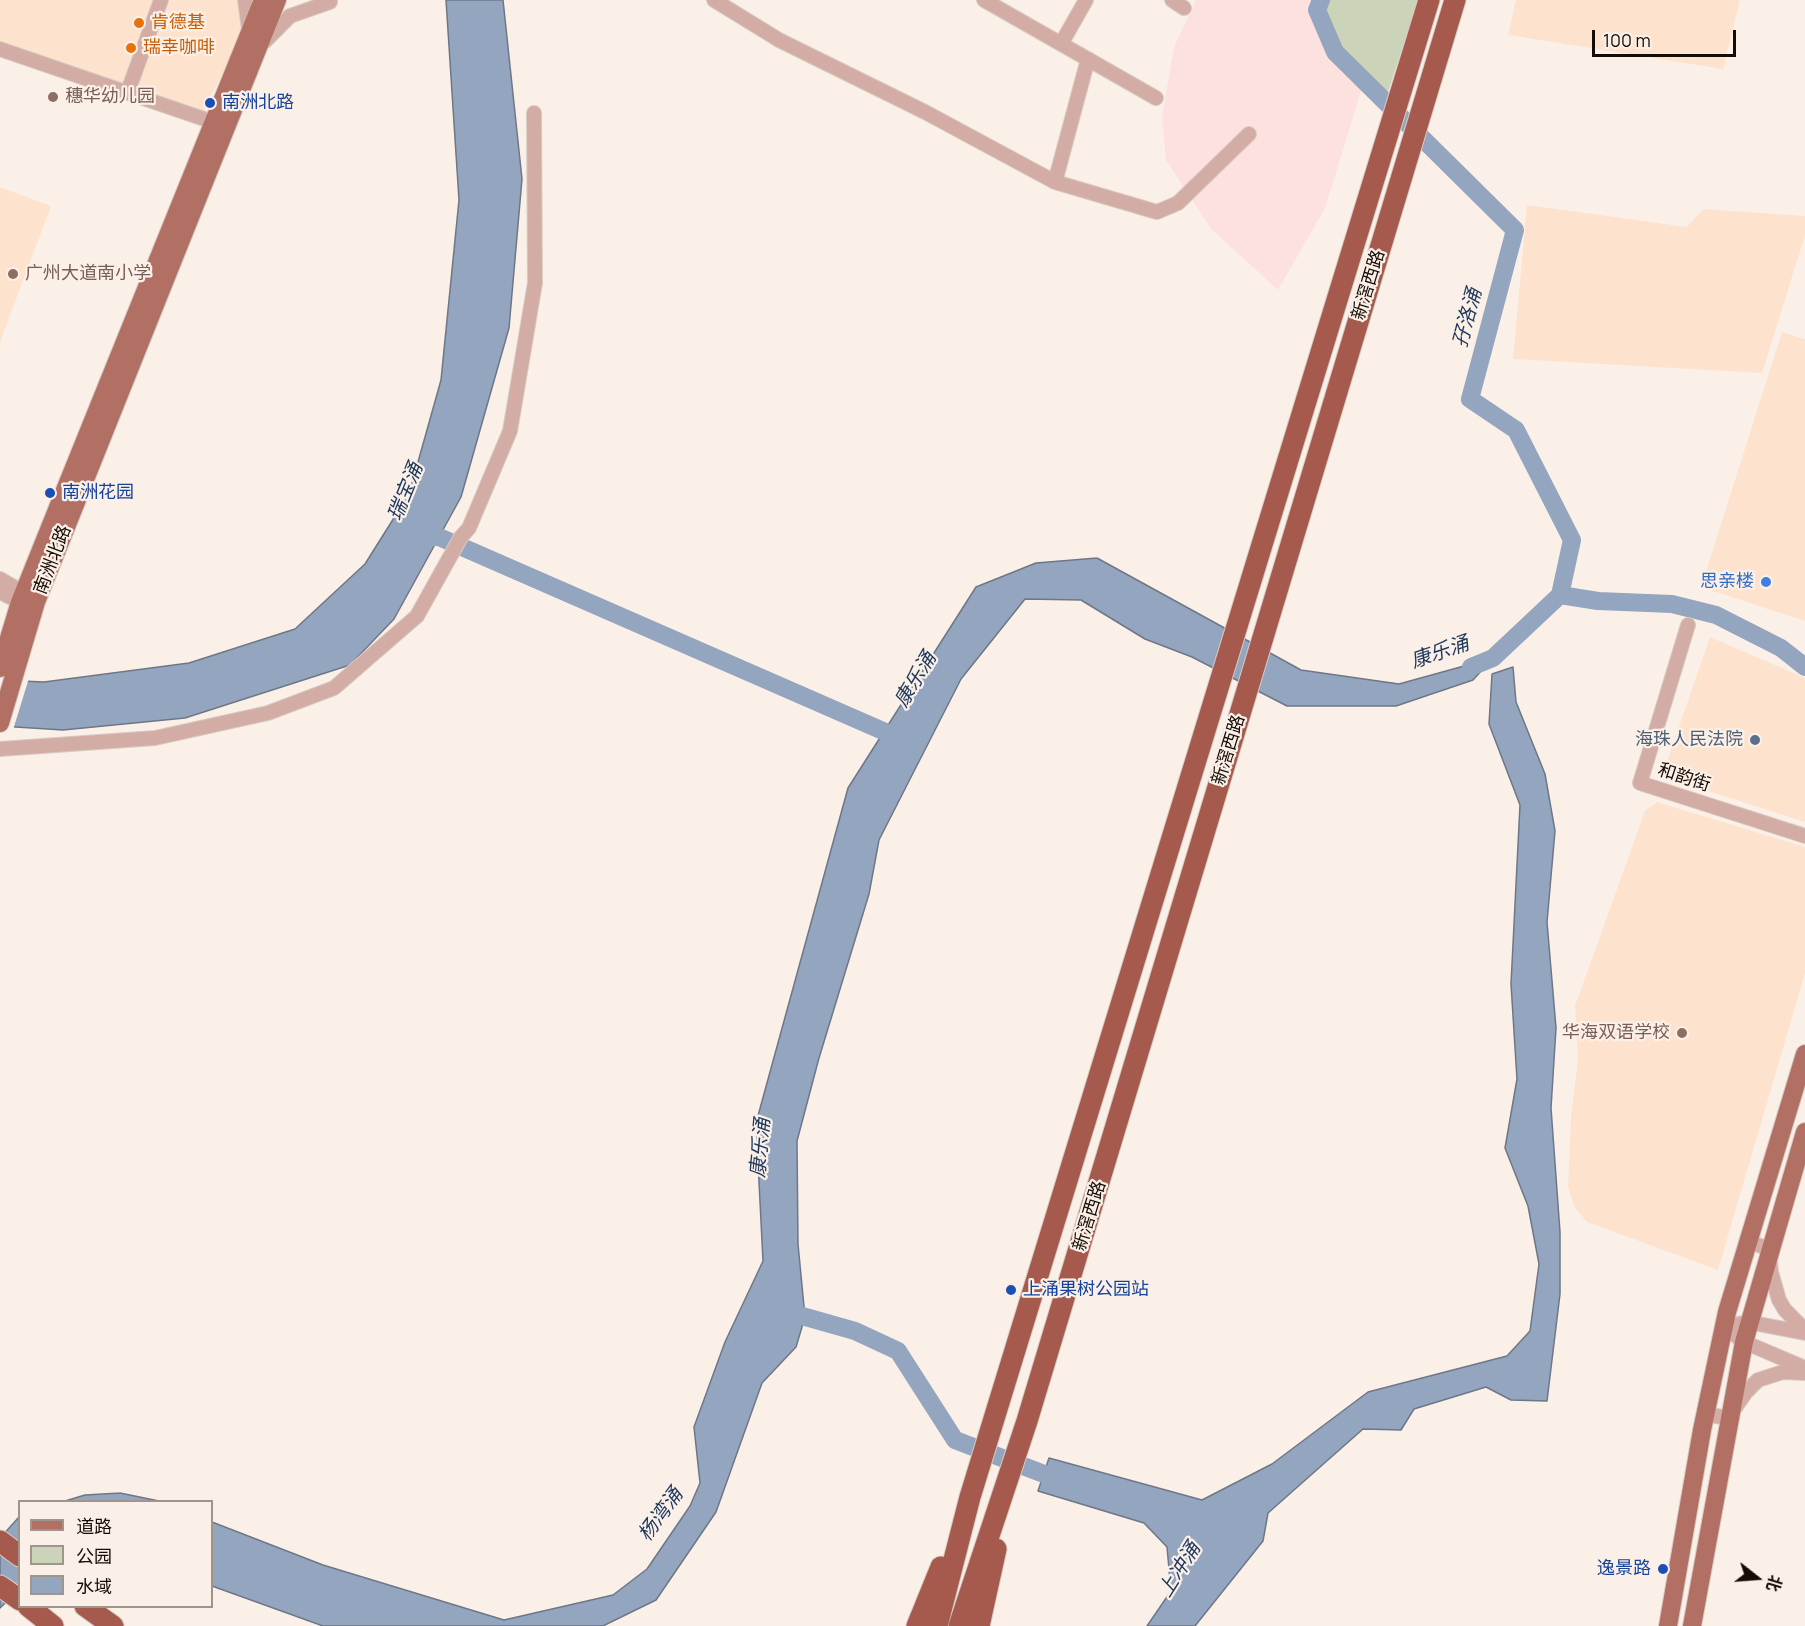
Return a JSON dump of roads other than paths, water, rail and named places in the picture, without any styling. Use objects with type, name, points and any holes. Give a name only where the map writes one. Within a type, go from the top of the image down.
[{"type":"highway","name":"新滘西路","points":[[970,1497],[1429,0]]},
{"type":"highway","name":"新滘西路","points":[[1001,1500],[1266,631],[1455,0]]},
{"type":"highway","points":[[917,1626],[970,1497]]},
{"type":"highway","points":[[937,1626],[970,1497]]},
{"type":"highway","points":[[959,1626],[1001,1500]]},
{"type":"highway","points":[[980,1626],[995,1558],[1001,1500]]},
{"type":"highway","points":[[0,1541],[18,1554]]},
{"type":"highway","points":[[0,1586],[18,1599]]},
{"type":"highway","points":[[31,1608],[52,1625]]},
{"type":"highway","points":[[88,1608],[113,1626]]},
{"type":"main road","name":"南洲北路","points":[[27,599],[254,43],[263,0]]},
{"type":"main road","name":"南洲北路","points":[[0,723],[8,669],[27,599],[213,122],[277,0]]},
{"type":"main road","points":[[1668,1626],[1705,1414],[1724,1327],[1805,1054]]},
{"type":"main road","points":[[1692,1626],[1743,1342],[1805,1132]]},
{"type":"street","points":[[128,91],[161,0]]},
{"type":"street","points":[[245,0],[254,43],[290,16],[331,3]]},
{"type":"street","points":[[714,0],[779,40],[925,112],[1055,182],[1157,212],[1178,203],[1249,134]]},
{"type":"street","points":[[984,0],[1156,98]]},
{"type":"street","points":[[1061,44],[1086,0]]},
{"type":"street","points":[[0,49],[213,122]]},
{"type":"street","points":[[1055,182],[1088,59]]},
{"type":"street","points":[[0,749],[154,738],[268,713],[334,688],[417,616],[461,537],[469,528],[510,431],[535,283],[534,113]]},
{"type":"street","points":[[0,579],[27,599]]},
{"type":"street","points":[[0,592],[27,599]]},
{"type":"street","name":"和韵街","points":[[1688,625],[1640,783],[1805,836]]},
{"type":"street","points":[[1748,1241],[1769,1249],[1771,1272],[1779,1300],[1805,1332]]},
{"type":"street","points":[[1724,1327],[1748,1322],[1805,1332]]},
{"type":"street","points":[[1724,1327],[1743,1342],[1805,1368]]},
{"type":"street","points":[[1705,1414],[1728,1418],[1758,1380],[1783,1372],[1805,1373]]},
{"type":"water","points":[[446,0],[503,0],[522,179],[509,328],[461,497],[394,619],[350,665],[185,718],[63,730],[0,726],[0,680],[44,682],[189,663],[295,629],[365,564],[409,494],[441,380],[459,200]]},
{"type":"water","name":"康乐涌","points":[[1097,558],[1301,670],[1399,684],[1493,658],[1473,680],[1396,706],[1287,706],[1192,657],[1145,639],[1081,600],[1025,599],[961,679],[879,840],[869,894],[819,1058],[797,1141],[798,1244],[805,1317],[796,1347],[762,1383],[716,1512],[656,1600],[603,1626],[323,1626],[213,1586],[213,1522],[323,1565],[504,1620],[613,1595],[647,1569],[690,1506],[700,1483],[694,1427],[725,1342],[763,1261],[756,1123],[848,788],[976,587],[1036,563]]},
{"type":"water","name":"上冲涌","points":[[1513,667],[1516,702],[1545,774],[1555,831],[1547,922],[1556,1028],[1551,1108],[1560,1232],[1560,1294],[1547,1401],[1511,1400],[1486,1387],[1414,1409],[1401,1430],[1363,1429],[1268,1513],[1263,1541],[1195,1626],[1147,1626],[1171,1591],[1167,1547],[1144,1523],[1038,1491],[1049,1458],[1202,1500],[1272,1464],[1368,1392],[1507,1356],[1530,1331],[1539,1264],[1528,1206],[1505,1148],[1517,1079],[1511,984],[1520,805],[1489,724],[1492,674]]},
{"type":"water","points":[[120,1493],[154,1500],[68,1500],[85,1495]]},
{"type":"water","points":[[18,1518],[18,1591],[0,1608],[0,1538]]},
{"type":"waterway","name":"孖洛涌","points":[[1321,0],[1317,10],[1335,52],[1515,230],[1470,399],[1516,430],[1572,540],[1560,595],[1493,658],[1471,667]]},
{"type":"waterway","points":[[416,537],[439,537],[906,741]]},
{"type":"waterway","points":[[1560,595],[1598,601],[1672,604],[1716,615],[1781,648],[1805,667]]},
{"type":"waterway","points":[[781,1310],[855,1331],[898,1351],[955,1440],[1065,1482]]},
{"type":"place","name":"肯德基","points":[[139,23]]},
{"type":"place","name":"瑞幸咖啡","points":[[131,48]]},
{"type":"place","name":"穗华幼儿园","points":[[53,97]]},
{"type":"place","name":"南洲北路","points":[[210,103]]},
{"type":"place","name":"广州大道南小学","points":[[13,274]]},
{"type":"place","name":"南洲花园","points":[[50,493]]},
{"type":"place","name":"思亲楼","points":[[1766,582]]},
{"type":"place","name":"海珠人民法院","points":[[1755,740]]},
{"type":"place","name":"华海双语学校","points":[[1682,1033]]},
{"type":"place","name":"上涌果树公园站","points":[[1011,1290]]},
{"type":"place","name":"逸景路","points":[[1663,1569]]},
{"type":"water label","name":"瑞宝涌","points":[[406,492]]},
{"type":"water label","name":"杨湾涌","points":[[661,1515]]}]
